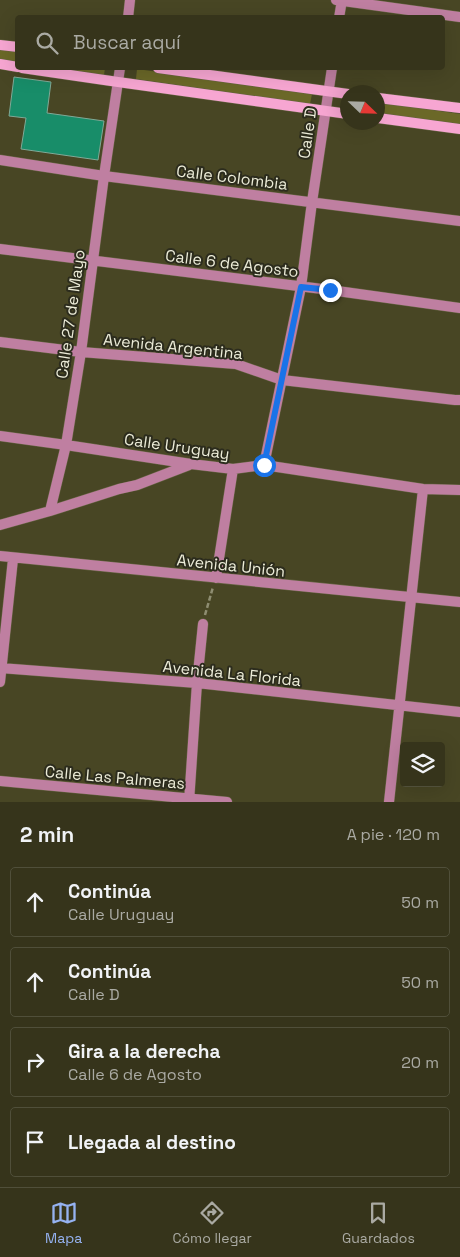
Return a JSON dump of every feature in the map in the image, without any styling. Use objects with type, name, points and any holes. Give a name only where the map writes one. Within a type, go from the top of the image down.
[{"type":"main road","points":[[0,45],[15,47]]},
{"type":"main road","points":[[0,64],[15,66]]},
{"type":"main road","points":[[36,70],[340,113]]},
{"type":"main road","points":[[173,70],[340,93]]},
{"type":"main road","points":[[385,99],[460,108]]},
{"type":"main road","points":[[385,119],[460,129]]},
{"type":"street","points":[[128,15],[130,0]]},
{"type":"street","points":[[339,15],[340,0],[460,17]]},
{"type":"street","name":"Calle 27 de Mayo","points":[[50,511],[66,445],[81,352],[92,260],[120,70]]},
{"type":"street","name":"Calle D","points":[[282,380],[301,287],[332,70]]},
{"type":"street","name":"Calle Colombia","points":[[0,160],[104,176],[460,221]]},
{"type":"street","name":"Calle 6 de Agosto","points":[[0,249],[460,308]]},
{"type":"street","name":"Avenida Argentina","points":[[0,342],[81,352],[236,364],[282,380],[460,400]]},
{"type":"street","points":[[264,465],[282,380]]},
{"type":"street","name":"Calle Uruguay","points":[[0,436],[233,469],[264,465],[423,489],[460,490]]},
{"type":"street","points":[[0,525],[137,485],[191,464]]},
{"type":"street","points":[[216,578],[233,469]]},
{"type":"street","points":[[390,802],[423,489]]},
{"type":"street","name":"Avenida Unión","points":[[0,556],[460,602]]},
{"type":"street","points":[[0,682],[13,558]]},
{"type":"street","points":[[189,800],[202,624]]},
{"type":"street","name":"Avenida La Florida","points":[[1,668],[197,683],[460,712]]},
{"type":"street","name":"Calle Las Palmeras","points":[[0,781],[189,800],[227,802]]},
{"type":"path","points":[[202,624],[216,578]]},
{"type":"shaded area","points":[[0,49],[15,52],[15,62],[0,59]]},
{"type":"shaded area","points":[[70,70],[105,70],[104,75]]},
{"type":"shaded area","points":[[137,70],[144,70],[312,94],[310,104],[136,79]]},
{"type":"shaded area","points":[[385,103],[460,114],[460,124],[385,114]]},
{"type":"building","points":[[14,77],[51,82],[47,113],[104,121],[98,160],[21,149],[26,118],[9,116]]},
{"type":"route","points":[[264,465],[301,287],[330,290]]}]
